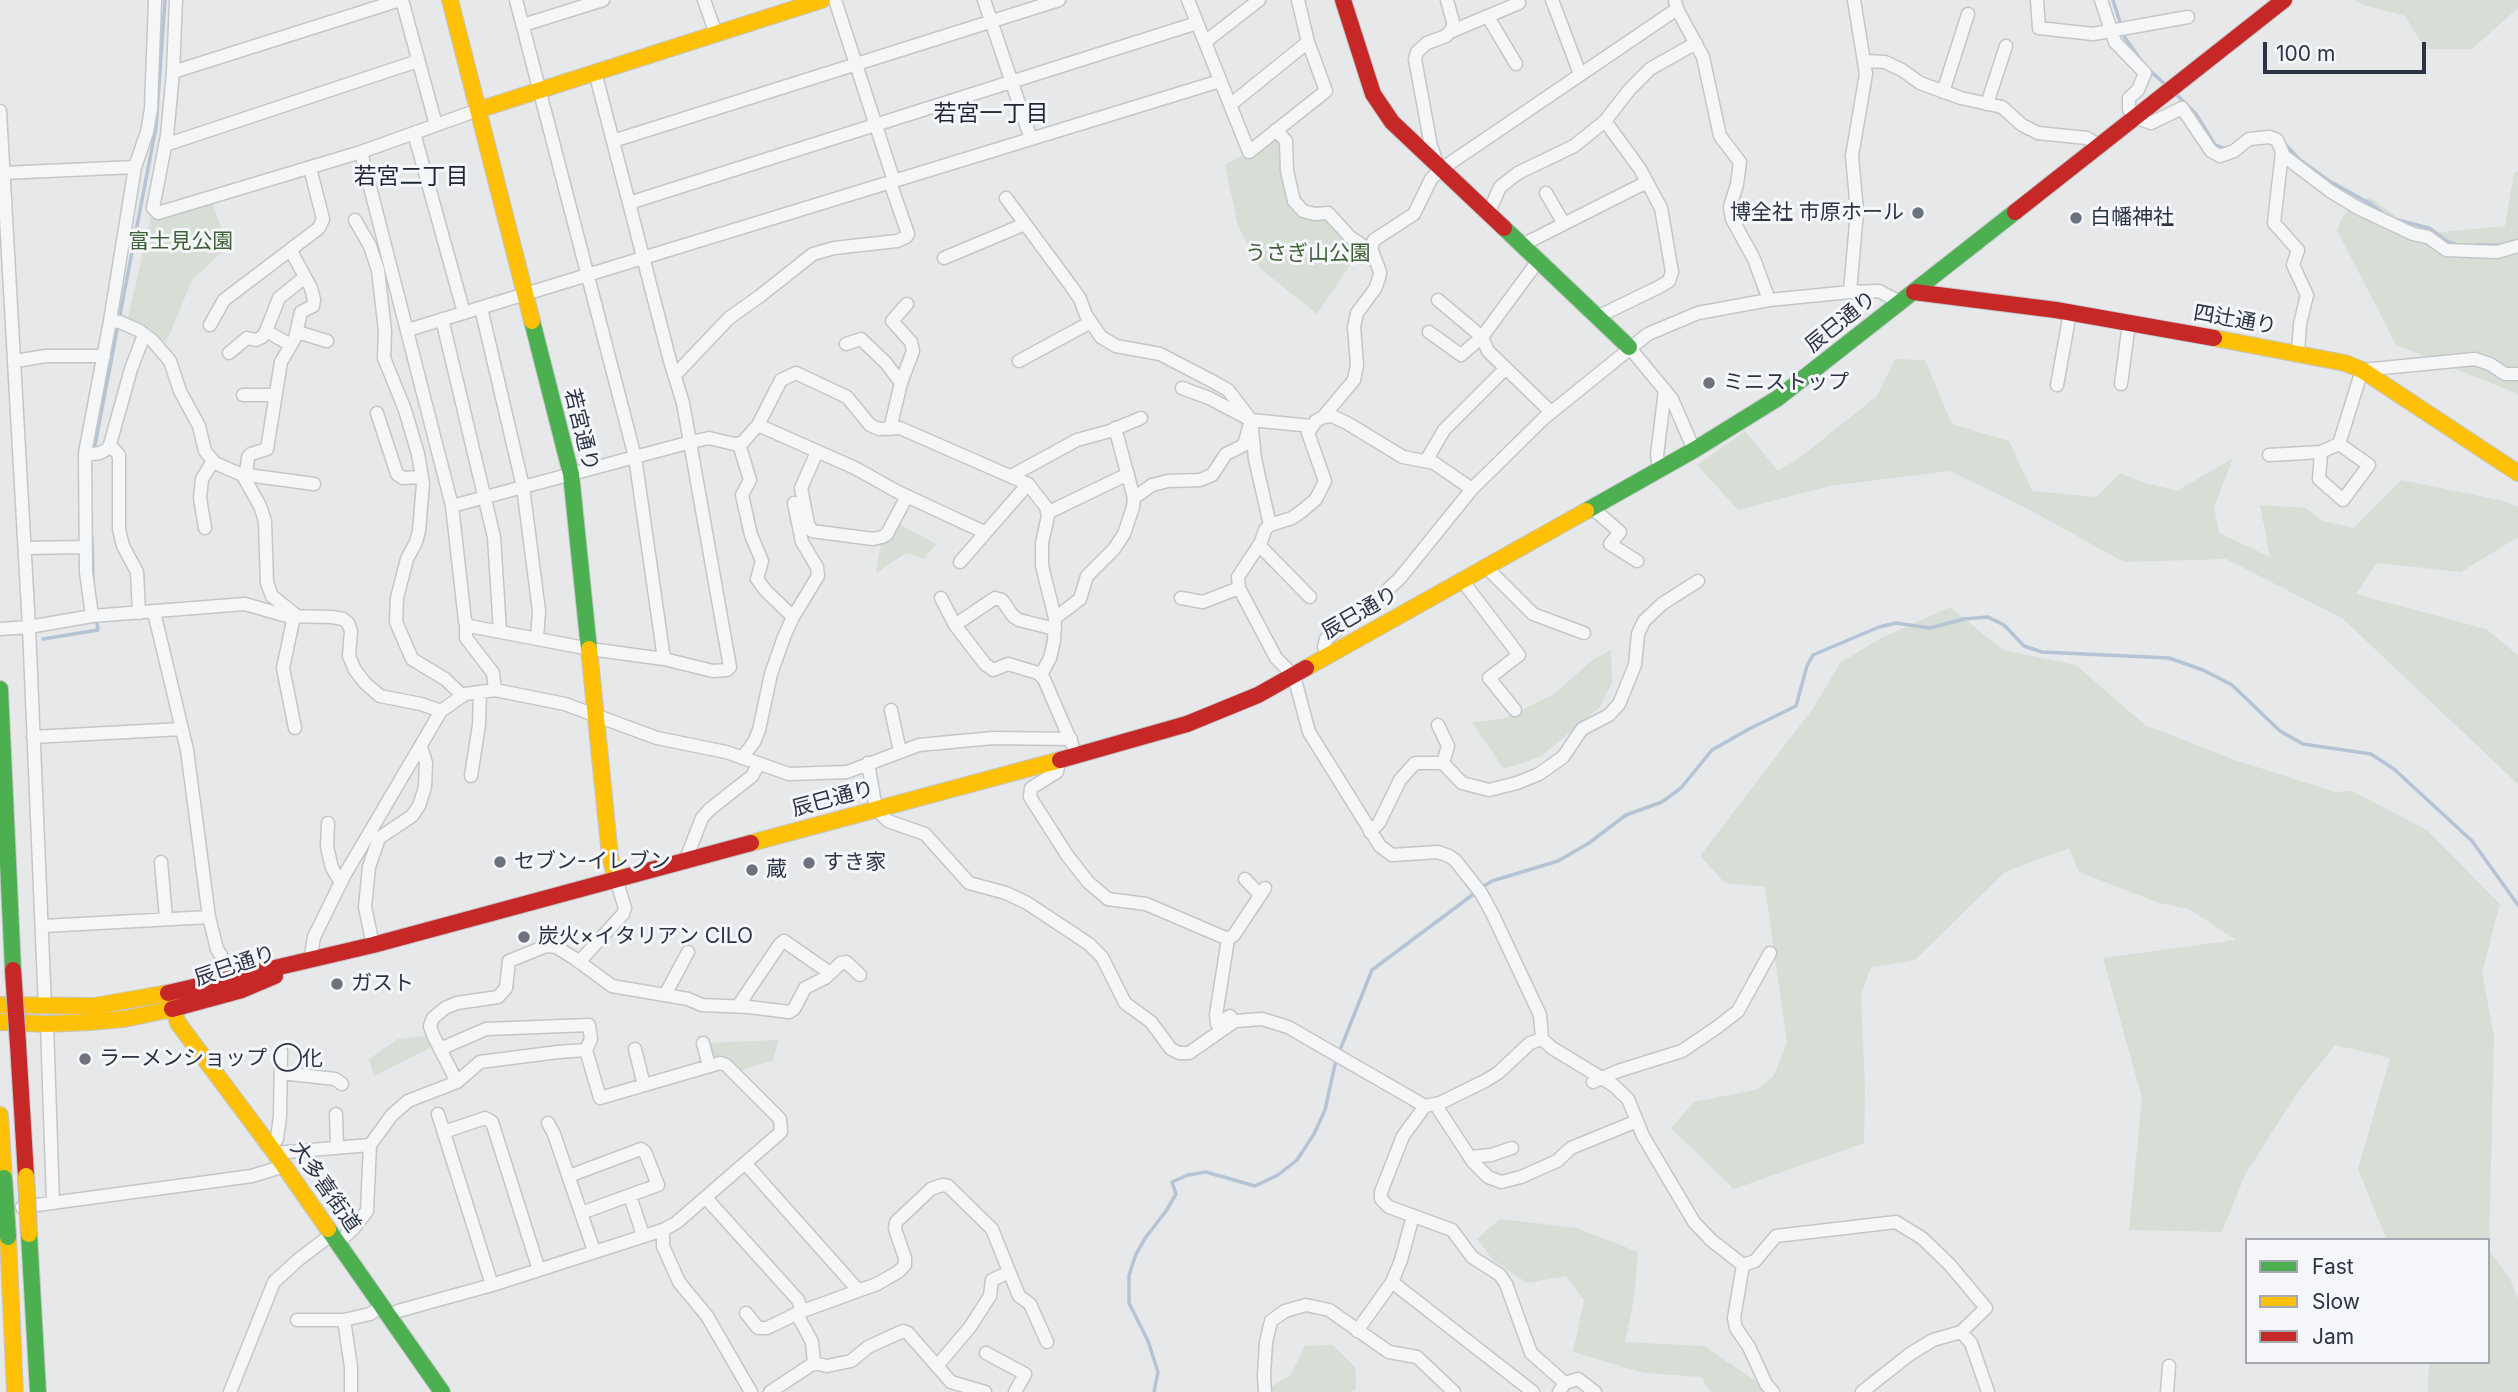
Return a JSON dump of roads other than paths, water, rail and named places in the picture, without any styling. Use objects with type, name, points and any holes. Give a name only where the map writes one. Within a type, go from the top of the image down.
[{"type":"main road","name":"若宮通り","points":[[450,0],[571,474],[610,856],[616,879]]},
{"type":"main road","points":[[478,110],[822,0]]},
{"type":"main road","points":[[1343,0],[1373,94],[1392,122],[1629,348]]},
{"type":"main road","name":"辰巳通り","points":[[170,1001],[234,976],[373,946],[876,809],[1068,751],[1187,724],[1258,695],[1694,450],[1778,398],[2284,0]]},
{"type":"main road","name":"四辻通り","points":[[1907,297],[2070,313],[2344,363],[2362,370],[2518,473]]},
{"type":"main road","points":[[0,691],[13,970],[38,1392]]},
{"type":"main road","name":"辰巳通り","points":[[170,1001],[242,990],[310,961]]},
{"type":"main road","points":[[0,1005],[95,1006],[170,1001]]},
{"type":"main road","points":[[0,1022],[47,1024],[124,1019],[170,1001]]},
{"type":"main road","name":"大多喜街道","points":[[170,1001],[178,1023],[277,1156],[442,1392]]},
{"type":"main road","points":[[0,1115],[15,1392]]},
{"type":"street","points":[[92,616],[86,572],[85,455],[136,165],[147,132],[151,108],[155,0]]},
{"type":"street","points":[[173,72],[401,0],[436,125]]},
{"type":"street","points":[[516,0],[635,457],[664,659]]},
{"type":"street","points":[[523,25],[603,0]]},
{"type":"street","points":[[704,0],[716,34]]},
{"type":"street","points":[[675,375],[729,318],[813,254],[834,247],[897,241],[908,234],[835,0]]},
{"type":"street","points":[[985,0],[1031,139]]},
{"type":"street","points":[[613,141],[1059,0]]},
{"type":"street","points":[[1188,0],[1249,152],[1326,91],[1308,43],[1298,0]]},
{"type":"street","points":[[1205,42],[1258,0]]},
{"type":"street","points":[[1447,0],[1454,22],[1450,32]]},
{"type":"street","points":[[1440,170],[1432,146],[1415,59],[1417,52],[1427,43],[1519,3],[1517,0]]},
{"type":"street","points":[[1552,0],[1580,75]]},
{"type":"street","points":[[1850,292],[1857,211],[1852,156],[1866,74],[1854,0]]},
{"type":"street","points":[[2037,0],[2039,28],[2093,34],[2188,17]]},
{"type":"street","points":[[2101,0],[2115,42],[2145,73],[2138,90],[2129,98],[2129,109],[2134,117],[2151,122],[2182,108],[2211,151],[2220,156],[2234,151],[2249,139],[2260,137],[2277,140],[2282,152],[2330,191],[2358,208],[2413,234],[2428,237],[2446,250],[2497,252],[2518,246]]},
{"type":"street","points":[[179,1],[165,145],[153,208],[158,213],[360,152],[478,110]]},
{"type":"street","points":[[1743,1265],[1711,1240],[1694,1222],[1664,1174],[1628,1100],[1542,1039],[1540,1014],[1493,915],[1481,893],[1455,860],[1438,852],[1392,855],[1380,846],[1309,732],[1294,676],[1276,657],[1239,588],[1238,577],[1259,545],[1265,530],[1270,525],[1292,518],[1302,511],[1316,499],[1325,481],[1308,433],[1354,380],[1357,365],[1354,327],[1357,313],[1375,289],[1380,272],[1371,248],[1374,240],[1414,214],[1431,179],[1440,170],[1580,75],[1676,4],[1706,70],[1720,136],[1740,162],[1730,207],[1732,219],[1754,259],[1769,300]]},
{"type":"street","points":[[1943,92],[1968,14]]},
{"type":"street","points":[[1488,17],[1516,64]]},
{"type":"street","points":[[629,203],[1197,23]]},
{"type":"street","points":[[1230,105],[1308,43]]},
{"type":"street","points":[[1488,214],[1500,187],[1518,173],[1574,146],[1605,121],[1650,69],[1696,43]]},
{"type":"street","points":[[1987,104],[2006,46]]},
{"type":"street","points":[[165,145],[418,61]]},
{"type":"street","points":[[1865,61],[1885,62],[1920,83],[1943,92],[2002,107],[2022,125],[2038,133],[2087,138],[2098,145]]},
{"type":"street","points":[[466,622],[469,626],[590,649],[664,659],[713,671],[723,672],[730,667],[683,403],[595,72]]},
{"type":"street","points":[[408,330],[1220,81]]},
{"type":"street","points":[[0,111],[29,627],[44,926],[45,1007]]},
{"type":"street","points":[[1597,317],[1669,281],[1672,272],[1661,208],[1640,169],[1605,121]]},
{"type":"street","points":[[1276,130],[1286,141],[1287,171],[1294,201],[1303,211],[1328,214],[1350,237],[1363,247],[1371,248]]},
{"type":"street","points":[[414,133],[464,313]]},
{"type":"street","points":[[360,152],[452,506],[466,638],[493,673],[495,690]]},
{"type":"street","points":[[2282,152],[2274,223],[2298,250],[2293,265],[2307,295],[2300,324],[2298,353]]},
{"type":"street","points":[[3,173],[136,165],[160,172]]},
{"type":"street","points":[[210,325],[224,300],[319,228],[323,219],[310,168]]},
{"type":"street","points":[[1522,245],[1647,182]]},
{"type":"street","points":[[1546,193],[1563,222]]},
{"type":"street","points":[[1006,198],[1071,286],[1101,337],[1116,346],[1160,354],[1228,390],[1251,420],[1255,459],[1270,525]]},
{"type":"street","points":[[355,220],[370,246],[378,270],[385,331],[384,358],[405,410],[422,477],[419,531],[407,559],[397,598],[396,622],[412,659],[445,679],[463,696]]},
{"type":"street","points":[[944,258],[1025,224]]},
{"type":"street","points":[[290,251],[311,288],[313,306],[301,312],[297,332],[281,362],[267,449],[251,453],[244,474],[265,521],[267,583],[272,596],[296,616]]},
{"type":"street","points":[[1429,332],[1458,355],[1464,353],[1482,337],[1538,261]]},
{"type":"street","points":[[229,353],[247,338],[256,340],[267,331],[279,298],[305,276]]},
{"type":"street","points":[[1330,654],[1324,647],[1326,639],[1400,578],[1472,489],[1551,412],[1648,334],[1698,313],[1769,300],[1880,291],[1907,297]]},
{"type":"street","points":[[1438,300],[1482,337],[1488,351],[1551,412]]},
{"type":"street","points":[[890,429],[901,383],[913,351],[911,342],[892,321],[907,304]]},
{"type":"street","points":[[481,308],[523,487],[539,611],[537,638]]},
{"type":"street","points":[[2057,384],[2070,313]]},
{"type":"street","points":[[442,319],[494,537],[500,631]]},
{"type":"street","points":[[110,321],[120,322],[144,335],[170,361],[180,391],[199,426],[205,451],[213,460],[244,474],[314,484]]},
{"type":"street","points":[[1019,361],[1091,322]]},
{"type":"street","points":[[2121,384],[2129,323]]},
{"type":"street","points":[[267,331],[291,345]]},
{"type":"street","points":[[297,332],[327,341]]},
{"type":"street","points":[[85,455],[100,453],[110,445],[131,369],[144,335]]},
{"type":"street","points":[[846,344],[861,339],[886,363],[901,383]]},
{"type":"street","points":[[1629,348],[1672,398],[1694,450]]},
{"type":"street","points":[[15,361],[46,356],[104,356]]},
{"type":"street","points":[[2269,455],[2321,452],[2339,444],[2362,370],[2475,359],[2490,364],[2505,374],[2518,374]]},
{"type":"street","points":[[1426,461],[1444,430],[1506,368]]},
{"type":"street","points":[[739,444],[758,425],[780,380],[796,373],[847,397],[870,425],[879,429],[900,428],[1028,484],[1046,507],[1042,566],[1055,623],[1050,658],[1041,675]]},
{"type":"street","points":[[1182,388],[1209,398],[1251,420],[1312,426]]},
{"type":"street","points":[[1658,469],[1657,455],[1665,390]]},
{"type":"street","points":[[243,395],[274,395]]},
{"type":"street","points":[[377,413],[397,474],[403,478],[422,477]]},
{"type":"street","points":[[1323,417],[1332,416],[1347,423],[1403,457],[1426,461],[1445,469],[1472,489]]},
{"type":"street","points":[[1011,476],[1077,440],[1141,418]]},
{"type":"street","points":[[1134,498],[1152,485],[1168,481],[1200,480],[1212,475],[1226,454],[1244,445],[1251,420]]},
{"type":"street","points":[[758,425],[855,468],[984,533]]},
{"type":"street","points":[[955,625],[995,598],[1002,600],[1019,620],[1055,623],[1080,599],[1087,576],[1114,549],[1124,534],[1134,498],[1115,428]]},
{"type":"street","points":[[452,506],[709,438],[739,444]]},
{"type":"street","points":[[739,444],[750,480],[742,495],[751,535],[762,561],[757,579],[793,617]]},
{"type":"street","points":[[2321,452],[2319,480],[2343,500],[2369,465],[2339,444]]},
{"type":"street","points":[[110,445],[119,455],[119,529],[123,546],[136,572],[139,613]]},
{"type":"street","points":[[817,452],[802,488],[812,531],[873,539],[882,537],[887,534],[907,496]]},
{"type":"street","points":[[205,527],[200,498],[202,479],[213,460]]},
{"type":"street","points":[[1047,513],[1128,474]]},
{"type":"street","points":[[960,562],[1028,484]]},
{"type":"street","points":[[742,758],[759,730],[771,674],[793,617],[818,576],[817,566],[802,542],[794,503]]},
{"type":"street","points":[[1591,507],[1620,532],[1610,544],[1637,561]]},
{"type":"street","points":[[1259,545],[1310,597]]},
{"type":"street","points":[[25,548],[85,547]]},
{"type":"street","points":[[1485,566],[1533,614],[1584,634]]},
{"type":"street","points":[[1461,579],[1518,655],[1489,678],[1515,710]]},
{"type":"street","points":[[1370,832],[1379,823],[1400,780],[1415,763],[1443,763],[1462,783],[1489,790],[1539,774],[1563,757],[1582,729],[1609,715],[1619,704],[1634,665],[1638,634],[1644,621],[1662,604],[1698,581]]},
{"type":"street","points":[[1181,598],[1203,601],[1239,588]]},
{"type":"street","points":[[941,598],[955,625],[985,664],[993,670],[1008,664],[1044,678],[1068,751],[1057,772],[1031,788],[1030,797],[1067,855],[1088,882],[1108,899],[1146,904],[1228,939]]},
{"type":"street","points":[[0,629],[92,616],[245,604],[286,616],[343,620],[351,631],[349,656],[365,683],[380,696],[441,711]]},
{"type":"street","points":[[154,612],[187,750],[209,917],[217,949],[234,976]]},
{"type":"street","points":[[295,728],[282,668],[296,616]]},
{"type":"street","points":[[310,961],[314,937],[341,883],[441,711],[463,696],[495,690],[565,704],[657,738],[726,752],[789,774],[847,772],[919,745],[981,739],[1068,751]]},
{"type":"street","points":[[471,776],[479,725],[480,692]]},
{"type":"street","points":[[891,710],[900,751]]},
{"type":"street","points":[[1438,725],[1448,746],[1443,763]]},
{"type":"street","points":[[33,737],[182,729]]},
{"type":"street","points":[[373,946],[365,907],[369,867],[379,838],[412,816],[419,806],[425,787],[426,763],[421,747]]},
{"type":"street","points":[[868,763],[876,809],[888,821],[925,834],[970,883],[1006,892],[1089,944],[1102,957],[1125,1003],[1151,1022],[1171,1049],[1179,1053],[1189,1053],[1235,1021],[1262,1019],[1289,1027],[1430,1105],[1488,1177],[1501,1182],[1521,1177],[1556,1161],[1571,1148],[1637,1121]]},
{"type":"street","points":[[686,859],[702,818],[752,776],[759,764]]},
{"type":"street","points":[[328,823],[327,847],[332,868],[341,883]]},
{"type":"street","points":[[161,862],[166,918]]},
{"type":"street","points":[[579,962],[623,914],[624,902],[616,879]]},
{"type":"street","points":[[1242,1020],[1234,1013],[1217,1024],[1216,1015],[1228,939],[1234,935],[1263,892],[1245,879]]},
{"type":"street","points":[[44,926],[209,917]]},
{"type":"street","points":[[738,1006],[784,941],[830,973]]},
{"type":"street","points":[[457,1082],[430,1026],[433,1018],[445,1008],[457,1003],[498,998],[506,988],[509,961],[546,946],[555,947],[612,986],[688,999],[702,1005],[789,1012],[794,1009],[805,988],[841,963],[846,962],[860,975]]},
{"type":"street","points":[[665,995],[688,952]]},
{"type":"street","points":[[1598,1080],[1682,1051],[1716,1028],[1738,1011],[1770,954]]},
{"type":"street","points":[[47,1024],[53,1203]]},
{"type":"street","points":[[297,1320],[344,1320],[398,1311],[492,1285],[663,1230],[676,1223],[781,1132],[780,1119],[726,1065],[720,1063],[600,1098],[586,1050],[591,1038],[589,1025],[486,1029],[440,1049]]},
{"type":"street","points":[[1542,1039],[1530,1044],[1497,1073],[1430,1105],[1403,1136],[1381,1192],[1381,1199],[1389,1207],[1452,1230],[1472,1257],[1500,1275],[1506,1284],[1531,1353],[1562,1388],[1578,1378],[1595,1392]]},
{"type":"street","points":[[703,1043],[709,1066]]},
{"type":"street","points":[[635,1049],[644,1085]]},
{"type":"street","points":[[230,1392],[274,1282],[298,1260],[354,1228],[367,1211],[370,1145],[392,1115],[408,1101],[457,1082],[480,1062],[586,1050]]},
{"type":"street","points":[[277,1156],[281,1051]]},
{"type":"street","points":[[281,1073],[335,1079],[342,1084]]},
{"type":"street","points":[[336,1114],[337,1147]]},
{"type":"street","points":[[438,1114],[492,1285]]},
{"type":"street","points":[[444,1132],[485,1118],[492,1122],[539,1270]]},
{"type":"street","points":[[548,1123],[594,1251]]},
{"type":"street","points":[[0,1210],[253,1176],[277,1156],[370,1145]]},
{"type":"street","points":[[1470,1157],[1491,1155],[1512,1148]]},
{"type":"street","points":[[569,1176],[641,1149],[658,1185],[581,1213]]},
{"type":"street","points":[[745,1163],[858,1290]]},
{"type":"street","points":[[746,1313],[758,1328],[762,1329],[877,1284],[898,1272],[905,1265],[905,1258],[895,1229],[896,1222],[931,1189],[942,1185],[948,1186],[992,1229],[1019,1296],[1030,1304],[1047,1342]]},
{"type":"street","points":[[629,1196],[643,1235]]},
{"type":"street","points":[[706,1198],[798,1300],[798,1316],[812,1342],[814,1363]]},
{"type":"street","points":[[1357,1331],[1392,1282],[1413,1216]]},
{"type":"street","points":[[1743,1265],[1755,1261],[1776,1236],[1896,1222],[1922,1238],[1950,1265],[1986,1308],[1961,1332],[1933,1340],[1910,1354],[1862,1392]]},
{"type":"street","points":[[663,1230],[663,1245],[678,1282],[707,1316],[751,1392]]},
{"type":"street","points":[[1743,1265],[1734,1318],[1736,1328],[1773,1392]]},
{"type":"street","points":[[937,1366],[970,1327],[990,1296],[992,1280],[1009,1272]]},
{"type":"street","points":[[1392,1282],[1533,1392]]},
{"type":"street","points":[[1265,1392],[1266,1342],[1270,1321],[1285,1311],[1306,1305],[1329,1310],[1389,1352],[1416,1357],[1454,1392]]},
{"type":"street","points":[[344,1320],[351,1367],[351,1392]]},
{"type":"street","points":[[770,1392],[814,1363],[827,1366],[851,1361],[867,1347],[903,1331],[908,1333],[951,1382],[985,1392]]},
{"type":"street","points":[[1961,1332],[1971,1343],[1988,1392]]},
{"type":"street","points":[[986,1353],[1025,1374],[1015,1392]]},
{"type":"street","points":[[2167,1392],[2169,1366]]},
{"type":"waterway","points":[[94,450],[156,127],[165,0]]},
{"type":"waterway","points":[[2113,0],[2125,38],[2143,63]]},
{"type":"waterway","points":[[2148,69],[2166,85]]},
{"type":"waterway","points":[[2174,92],[2196,114],[2215,145],[2226,149]]},
{"type":"waterway","points":[[2283,142],[2300,160],[2329,181],[2384,214]]},
{"type":"waterway","points":[[2397,220],[2429,228],[2448,242],[2457,245]]},
{"type":"waterway","points":[[2478,245],[2502,245]]},
{"type":"waterway","points":[[92,538],[93,583]]},
{"type":"waterway","points":[[1481,888],[1492,881],[1558,861],[1589,843],[1626,815],[1662,802],[1681,788],[1712,750],[1796,706],[1807,666],[1813,655],[1879,627],[1896,623],[1930,628],[1964,619],[1988,617],[2004,625],[2024,646],[2042,652],[2169,658],[2203,670],[2232,685],[2280,731],[2303,744],[2371,754],[2394,769],[2472,841],[2518,905]]},
{"type":"waterway","points":[[43,639],[98,630],[96,618]]},
{"type":"waterway","points":[[1154,1392],[1158,1372],[1148,1341],[1129,1303],[1129,1275],[1136,1254],[1176,1194],[1172,1182],[1188,1175],[1206,1172],[1255,1186],[1278,1175],[1297,1160],[1314,1134],[1325,1110],[1336,1060],[1372,970],[1475,893]]},
{"type":"place","name":"博全社 市原ホール","points":[[1918,213]]},
{"type":"place","name":"白幡神社","points":[[2076,218]]},
{"type":"place","name":"ミニストップ","points":[[1709,383]]},
{"type":"place","name":"セブン-イレブン","points":[[500,862]]},
{"type":"place","name":"すき家","points":[[809,863]]},
{"type":"place","name":"蔵","points":[[752,870]]},
{"type":"place","name":"炭火×イタリアン CILO","points":[[524,937]]},
{"type":"place","name":"ガスト","points":[[337,984]]},
{"type":"place","name":"ラーメンショップ ◯化","points":[[85,1059]]},
{"type":"district","name":"若宮一丁目","points":[[991,114]]},
{"type":"district","name":"若宮二丁目","points":[[411,177]]},
{"type":"park label","name":"富士見公園","points":[[181,242]]},
{"type":"park label","name":"うさぎ山公園","points":[[1308,254]]}]
